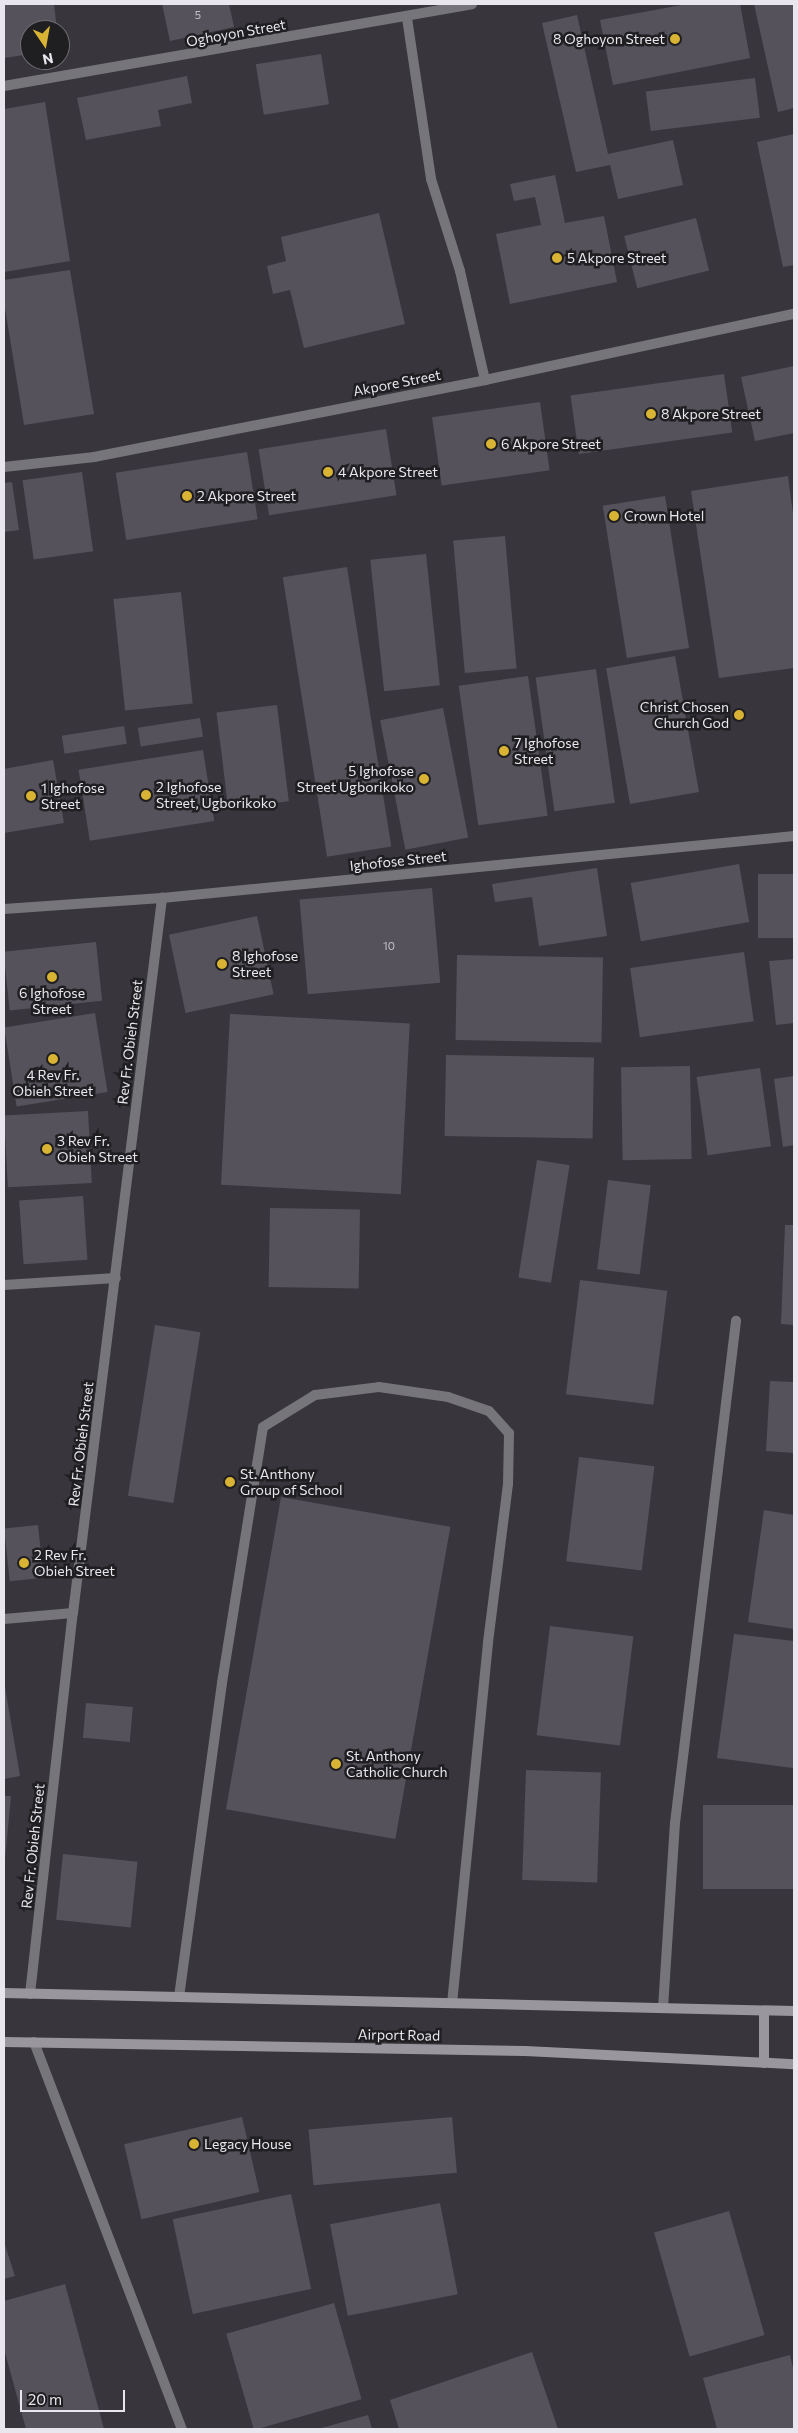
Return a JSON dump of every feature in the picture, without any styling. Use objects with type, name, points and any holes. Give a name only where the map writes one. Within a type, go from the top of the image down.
[{"type":"main road","points":[[4,1993],[794,2012]]},
{"type":"main road","points":[[764,2011],[764,2063]]},
{"type":"main road","name":"Airport Road","points":[[4,2042],[525,2051],[794,2064]]},
{"type":"street","name":"Oghoyon Street","points":[[4,86],[407,18],[472,4]]},
{"type":"street","points":[[407,18],[431,179],[460,271],[484,380]]},
{"type":"street","name":"Akpore Street","points":[[4,467],[94,457],[484,380],[794,314]]},
{"type":"street","name":"Ighofose Street","points":[[4,909],[162,898],[794,836]]},
{"type":"street","name":"Rev Fr. Obieh Street","points":[[30,1994],[72,1613],[116,1278],[162,898]]},
{"type":"street","points":[[4,1285],[116,1278]]},
{"type":"street","points":[[663,2008],[675,1823],[736,1321]]},
{"type":"street","points":[[179,1998],[222,1683],[263,1427],[316,1395],[379,1387],[448,1397],[489,1411],[509,1433],[508,1484],[488,1643],[452,2003]]},
{"type":"street","points":[[4,1619],[72,1613]]},
{"type":"street","points":[[34,2042],[182,2429]]},
{"type":"building","points":[[4,4],[54,4],[56,20],[20,20],[20,56],[4,58]]},
{"type":"building","points":[[162,4],[229,4],[234,27],[170,41]]},
{"type":"building","name":"8 Oghoyon Street","points":[[687,4],[740,4],[750,58],[613,85],[600,20]]},
{"type":"building","points":[[754,4],[794,4],[794,108],[778,112]]},
{"type":"building","points":[[577,15],[608,154],[673,140],[683,185],[618,199],[610,165],[576,172],[542,23]]},
{"type":"building","points":[[321,54],[329,104],[264,115],[256,64]]},
{"type":"building","points":[[187,76],[192,103],[158,110],[161,126],[86,140],[77,98]]},
{"type":"building","points":[[755,78],[760,118],[651,131],[646,91]]},
{"type":"building","points":[[45,102],[70,261],[4,272],[4,109]]},
{"type":"building","points":[[794,134],[794,265],[783,267],[757,142]]},
{"type":"building","name":"5 Akpore Street","points":[[555,175],[565,223],[604,216],[617,282],[510,304],[496,234],[541,225],[535,197],[514,201],[510,184]]},
{"type":"building","points":[[379,213],[405,324],[304,348],[290,290],[273,294],[267,266],[286,261],[281,237]]},
{"type":"building","points":[[696,218],[709,270],[637,288],[624,236]]},
{"type":"building","points":[[70,270],[94,414],[24,425],[4,302],[4,280]]},
{"type":"building","points":[[794,366],[794,433],[755,441],[741,377]]},
{"type":"building","name":"8 Akpore Street","points":[[724,374],[732,432],[579,454],[571,396]]},
{"type":"building","name":"6 Akpore Street","points":[[540,402],[550,470],[442,485],[432,417]]},
{"type":"building","name":"4 Akpore Street","points":[[386,429],[396,495],[269,515],[259,449]]},
{"type":"building","name":"2 Akpore Street","points":[[247,452],[258,519],[126,540],[116,473]]},
{"type":"building","points":[[82,472],[93,551],[34,560],[23,480]]},
{"type":"building","points":[[788,476],[794,521],[794,668],[719,678],[691,491]]},
{"type":"building","points":[[12,482],[19,530],[4,532],[4,483]]},
{"type":"building","points":[[665,496],[689,648],[627,658],[603,506]]},
{"type":"building","points":[[505,536],[517,668],[465,673],[453,541]]},
{"type":"building","points":[[426,554],[440,685],[384,691],[370,560]]},
{"type":"building","points":[[347,567],[391,847],[327,857],[283,577]]},
{"type":"building","points":[[181,592],[193,703],[125,710],[113,599]]},
{"type":"building","points":[[675,656],[699,792],[630,804],[606,668]]},
{"type":"building","points":[[596,669],[615,803],[554,811],[536,677]]},
{"type":"building","name":"7 Ighofose Street","points":[[528,676],[548,816],[478,825],[459,686]]},
{"type":"building","points":[[277,705],[289,801],[228,809],[216,712]]},
{"type":"building","name":"5 Ighofose Street Ugborikoko","points":[[443,708],[468,838],[405,850],[380,720]]},
{"type":"building","points":[[200,718],[203,737],[141,747],[138,728]]},
{"type":"building","points":[[124,726],[127,744],[65,754],[62,736]]},
{"type":"building","name":"2 Ighofose Street, Ugborikoko","points":[[203,750],[214,821],[90,841],[79,770]]},
{"type":"building","name":"1 Ighofose Street","points":[[53,760],[64,823],[4,833],[4,769]]},
{"type":"building","points":[[739,864],[749,922],[641,941],[631,883]]},
{"type":"building","points":[[597,868],[607,936],[539,946],[532,897],[495,902],[492,884]]},
{"type":"building","points":[[758,874],[794,874],[794,938],[758,938]]},
{"type":"building","points":[[432,888],[440,983],[308,994],[300,900]]},
{"type":"building","name":"8 Ighofose Street","points":[[257,916],[274,994],[186,1013],[169,935]]},
{"type":"building","name":"6 Ighofose Street","points":[[96,942],[102,1001],[10,1010],[4,952]]},
{"type":"building","points":[[744,952],[754,1021],[640,1037],[630,968]]},
{"type":"building","points":[[457,955],[603,958],[601,1043],[456,1040]]},
{"type":"building","points":[[794,959],[794,1023],[776,1025],[769,961]]},
{"type":"building","name":"4 Rev Fr. Obieh Street","points":[[95,1013],[108,1092],[17,1106],[4,1027]]},
{"type":"building","points":[[230,1014],[410,1023],[401,1194],[221,1185]]},
{"type":"building","points":[[446,1055],[594,1058],[593,1139],[445,1136]]},
{"type":"building","points":[[690,1066],[692,1159],[623,1160],[621,1067]]},
{"type":"building","points":[[760,1068],[771,1146],[708,1155],[697,1077]]},
{"type":"building","points":[[794,1076],[794,1145],[783,1147],[774,1079]]},
{"type":"building","name":"3 Rev Fr. Obieh Street","points":[[88,1111],[92,1183],[8,1187],[4,1115]]},
{"type":"building","points":[[537,1160],[570,1165],[551,1283],[518,1278]]},
{"type":"building","points":[[608,1180],[651,1185],[640,1275],[597,1269]]},
{"type":"building","points":[[83,1196],[87,1260],[24,1264],[19,1200]]},
{"type":"building","points":[[270,1208],[360,1210],[359,1289],[269,1287]]},
{"type":"building","points":[[785,1225],[794,1225],[794,1325],[781,1324]]},
{"type":"building","points":[[580,1280],[667,1291],[653,1405],[566,1394]]},
{"type":"building","points":[[155,1325],[200,1332],[173,1503],[128,1496]]},
{"type":"building","points":[[770,1381],[794,1382],[794,1453],[766,1451]]},
{"type":"building","points":[[579,1457],[654,1466],[642,1570],[566,1561]]},
{"type":"building","points":[[281,1497],[450,1527],[395,1839],[226,1809]]},
{"type":"building","points":[[764,1510],[794,1515],[794,1629],[748,1622]]},
{"type":"building","name":"2 Rev Fr. Obieh Street","points":[[38,1525],[44,1578],[10,1581],[4,1529]]},
{"type":"building","points":[[550,1626],[633,1636],[620,1745],[537,1735]]},
{"type":"building","points":[[734,1634],[794,1641],[793,1768],[717,1758]]},
{"type":"building","points":[[4,1688],[20,1776],[4,1779]]},
{"type":"building","points":[[86,1703],[133,1707],[130,1742],[83,1738]]},
{"type":"building","points":[[526,1770],[601,1773],[597,1883],[522,1880]]},
{"type":"building","points":[[4,1796],[11,1796],[5,1859],[4,1859]]},
{"type":"building","points":[[703,1805],[794,1805],[794,1889],[703,1889]]},
{"type":"building","points":[[63,1854],[138,1862],[131,1927],[56,1920]]},
{"type":"building","points":[[242,2117],[259,2192],[141,2219],[124,2144]]},
{"type":"building","points":[[452,2117],[457,2173],[313,2185],[309,2130]]},
{"type":"building","points":[[291,2194],[311,2289],[193,2314],[173,2219]]},
{"type":"building","points":[[440,2203],[458,2294],[348,2316],[330,2224]]},
{"type":"building","points":[[729,2211],[765,2335],[690,2357],[654,2232]]},
{"type":"building","points":[[4,2242],[15,2276],[4,2279]]},
{"type":"building","points":[[65,2284],[104,2429],[26,2429],[4,2349],[4,2301]]},
{"type":"building","points":[[334,2303],[362,2399],[254,2429],[226,2334]]},
{"type":"building","points":[[532,2352],[558,2429],[399,2429],[390,2400]]},
{"type":"building","points":[[790,2355],[794,2372],[794,2429],[717,2429],[703,2378]]},
{"type":"building","points":[[368,2415],[372,2429],[318,2429]]},
{"type":"place","name":"8 Oghoyon Street","points":[[675,39]]},
{"type":"place","name":"5 Akpore Street","points":[[557,258]]},
{"type":"place","name":"8 Akpore Street","points":[[651,414]]},
{"type":"place","name":"6 Akpore Street","points":[[491,444]]},
{"type":"place","name":"4 Akpore Street","points":[[328,472]]},
{"type":"place","name":"2 Akpore Street","points":[[187,496]]},
{"type":"place","name":"Crown Hotel","points":[[614,516]]},
{"type":"place","name":"Christ Chosen Church God","points":[[739,715]]},
{"type":"place","name":"7 Ighofose Street","points":[[504,751]]},
{"type":"place","name":"5 Ighofose Street Ugborikoko","points":[[424,779]]},
{"type":"place","name":"2 Ighofose Street, Ugborikoko","points":[[146,795]]},
{"type":"place","name":"1 Ighofose Street","points":[[31,796]]},
{"type":"place","name":"8 Ighofose Street","points":[[222,964]]},
{"type":"place","name":"6 Ighofose Street","points":[[52,977]]},
{"type":"place","name":"4 Rev Fr. Obieh Street","points":[[53,1059]]},
{"type":"place","name":"3 Rev Fr. Obieh Street","points":[[47,1149]]},
{"type":"place","name":"St. Anthony Group of School","points":[[230,1482]]},
{"type":"place","name":"2 Rev Fr. Obieh Street","points":[[24,1563]]},
{"type":"place","name":"St. Anthony Catholic Church","points":[[336,1764]]},
{"type":"place","name":"Legacy House","points":[[194,2144]]}]
